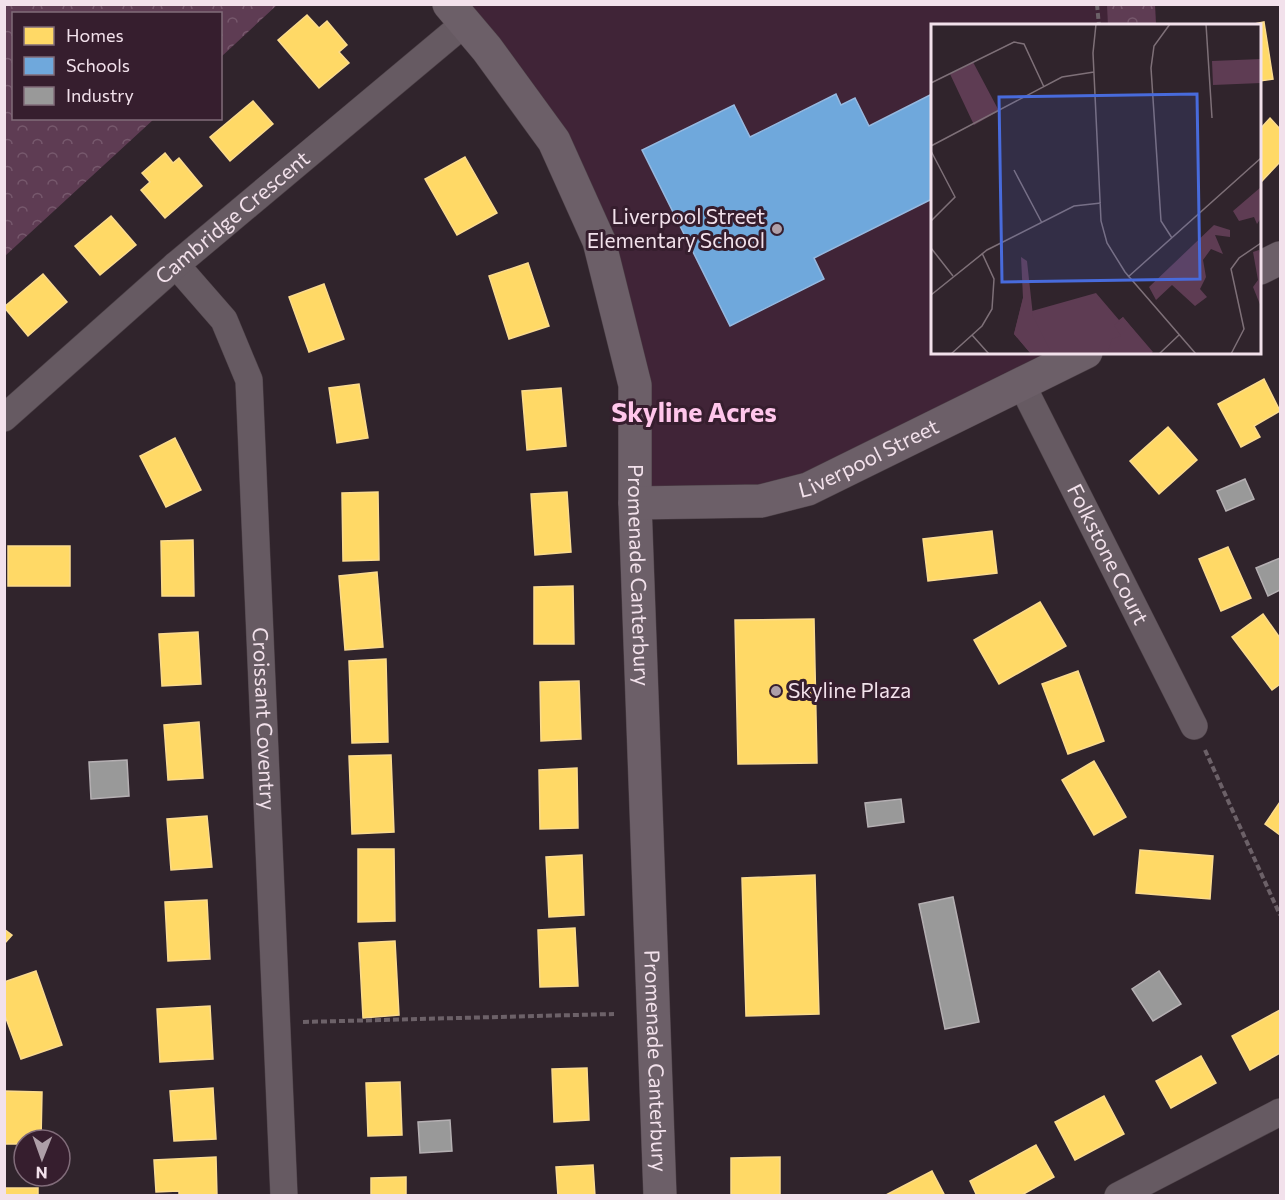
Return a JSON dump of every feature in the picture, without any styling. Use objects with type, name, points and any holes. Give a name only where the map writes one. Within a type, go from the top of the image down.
[{"type":"street","name":"Cambridge Crescent","points":[[4,418],[457,14]]},
{"type":"street","name":"Promenade Canterbury","points":[[457,14],[554,141],[599,241],[635,385],[634,503],[660,1196]]},
{"type":"street","points":[[1261,268],[1281,258]]},
{"type":"street","name":"Croissant Coventry","points":[[176,265],[224,320],[249,380],[284,1196]]},
{"type":"street","name":"Liverpool Street","points":[[634,503],[761,501],[808,489],[1082,354]]},
{"type":"street","name":"Folkstone Court","points":[[1021,383],[1194,726]]},
{"type":"street","points":[[1118,1196],[1281,1112]]},
{"type":"path","points":[[1097,4],[1099,24]]},
{"type":"path","points":[[1194,726],[1281,915]]},
{"type":"path","points":[[292,1022],[614,1014]]},
{"type":"shaded area","points":[[449,5],[1155,5],[1156,24],[931,24],[931,354],[1084,354],[808,489],[635,503],[599,241]]},
{"type":"green space","points":[[5,4],[277,4],[222,56],[222,12],[12,12],[12,120],[153,120],[5,256]]},
{"type":"green space","points":[[1107,5],[1155,5],[1156,24],[1108,24]]},
{"type":"building: Homes","points":[[307,15],[319,28],[327,21],[347,45],[339,52],[349,63],[319,88],[278,40]]},
{"type":"building: Homes","points":[[1264,22],[1273,79],[1261,81],[1261,24],[1254,24]]},
{"type":"building: Homes","points":[[253,101],[273,124],[230,161],[210,137]]},
{"type":"building: Homes","points":[[1270,118],[1280,129],[1280,162],[1261,182],[1261,128]]},
{"type":"building: Homes","points":[[165,153],[173,163],[179,158],[202,186],[165,218],[141,190],[150,182],[142,173]]},
{"type":"building: Homes","points":[[465,157],[497,213],[457,235],[425,179]]},
{"type":"building: Homes","points":[[111,216],[136,245],[100,275],[75,246]]},
{"type":"building: Homes","points":[[528,263],[549,326],[509,339],[489,276]]},
{"type":"building: Homes","points":[[43,274],[67,302],[28,336],[4,307]]},
{"type":"building: Homes","points":[[324,284],[344,339],[309,352],[289,297]]},
{"type":"building: Homes","points":[[1264,379],[1280,411],[1254,426],[1260,437],[1241,447],[1218,404]]},
{"type":"building: Homes","points":[[359,384],[368,438],[337,443],[329,388]]},
{"type":"building: Homes","points":[[561,388],[566,446],[527,450],[522,391]]},
{"type":"building: Homes","points":[[1168,427],[1197,460],[1159,494],[1130,461]]},
{"type":"building: Homes","points":[[175,438],[201,490],[166,507],[140,456]]},
{"type":"building: Homes","points":[[378,492],[379,560],[343,561],[342,493]]},
{"type":"building: Homes","points":[[567,492],[571,552],[535,555],[531,494]]},
{"type":"building: Homes","points":[[992,531],[997,573],[928,581],[923,539]]},
{"type":"building: Homes","points":[[193,540],[194,596],[162,596],[161,541]]},
{"type":"building: Homes","points":[[8,546],[70,546],[70,586],[8,586]]},
{"type":"building: Homes","points":[[1228,547],[1251,598],[1221,611],[1199,559]]},
{"type":"building: Homes","points":[[377,572],[383,647],[345,650],[339,576]]},
{"type":"building: Homes","points":[[573,586],[574,644],[534,644],[534,587]]},
{"type":"building: Homes","points":[[1040,602],[1066,646],[999,684],[974,640]]},
{"type":"building: Homes","points":[[1263,614],[1280,638],[1280,684],[1272,690],[1232,637]]},
{"type":"building: Homes","name":"Skyline Plaza","points":[[814,619],[817,763],[738,764],[735,620]]},
{"type":"building: Homes","points":[[198,632],[201,684],[162,686],[159,634]]},
{"type":"building: Homes","points":[[386,659],[388,742],[352,743],[349,661]]},
{"type":"building: Homes","points":[[1078,671],[1104,741],[1068,754],[1042,684]]},
{"type":"building: Homes","points":[[579,681],[581,739],[541,741],[540,682]]},
{"type":"building: Homes","points":[[199,722],[203,778],[168,780],[164,725]]},
{"type":"building: Homes","points":[[391,755],[394,832],[352,834],[349,756]]},
{"type":"building: Homes","points":[[1094,761],[1126,817],[1094,835],[1062,780]]},
{"type":"building: Homes","points":[[577,768],[578,828],[540,829],[539,770]]},
{"type":"building: Homes","points":[[1280,802],[1280,835],[1265,824]]},
{"type":"building: Homes","points":[[207,816],[212,867],[171,870],[167,819]]},
{"type":"building: Homes","points":[[358,849],[394,849],[395,921],[358,922]]},
{"type":"building: Homes","points":[[1140,850],[1213,856],[1210,899],[1136,893]]},
{"type":"building: Homes","points":[[582,855],[584,915],[549,917],[546,857]]},
{"type":"building: Homes","points":[[815,875],[819,1014],[746,1016],[742,878]]},
{"type":"building: Homes","points":[[207,900],[210,959],[168,961],[165,902]]},
{"type":"building: Homes","points":[[575,928],[578,986],[540,987],[538,930]]},
{"type":"building: Homes","points":[[4,929],[12,935],[4,944]]},
{"type":"building: Homes","points":[[395,941],[399,1015],[363,1018],[359,943]]},
{"type":"building: Homes","points":[[36,971],[62,1045],[21,1059],[4,1013],[4,982]]},
{"type":"building: Homes","points":[[210,1006],[213,1059],[160,1062],[157,1009]]},
{"type":"building: Homes","points":[[1280,1010],[1280,1053],[1250,1070],[1232,1036]]},
{"type":"building: Homes","points":[[1201,1056],[1216,1083],[1171,1108],[1156,1081]]},
{"type":"building: Homes","points":[[587,1068],[589,1120],[554,1122],[552,1069]]},
{"type":"building: Homes","points":[[400,1082],[402,1135],[368,1136],[366,1083]]},
{"type":"building: Homes","points":[[213,1088],[216,1139],[174,1141],[170,1091]]},
{"type":"building: Homes","points":[[4,1091],[42,1092],[41,1128],[12,1128],[12,1144],[4,1144]]},
{"type":"building: Homes","points":[[1104,1096],[1124,1134],[1075,1160],[1055,1122]]},
{"type":"building: Homes","points":[[1036,1145],[1054,1177],[1020,1196],[977,1196],[970,1181]]},
{"type":"building: Homes","points":[[216,1157],[217,1196],[179,1196],[179,1191],[156,1192],[154,1160]]},
{"type":"building: Homes","points":[[780,1157],[780,1196],[731,1196],[731,1158]]},
{"type":"building: Homes","points":[[593,1165],[595,1196],[558,1196],[556,1167]]},
{"type":"building: Homes","points":[[932,1171],[945,1196],[886,1195]]},
{"type":"building: Homes","points":[[406,1177],[406,1196],[371,1196],[371,1178]]},
{"type":"building: Homes","points":[[4,1188],[38,1188],[38,1196],[4,1196]]},
{"type":"building: Schools","name":"Liverpool Street Elementary School","points":[[836,94],[841,105],[855,98],[869,126],[931,95],[931,200],[814,258],[824,279],[730,326],[642,150],[734,105],[750,137]]},
{"type":"building: Industry","points":[[1245,479],[1254,499],[1226,511],[1217,491]]},
{"type":"building: Industry","points":[[1280,558],[1280,590],[1268,596],[1256,568]]},
{"type":"building: Industry","points":[[127,760],[129,796],[91,799],[89,762]]},
{"type":"building: Industry","points":[[901,799],[904,822],[868,827],[865,803]]},
{"type":"building: Industry","points":[[953,897],[979,1022],[945,1029],[919,904]]},
{"type":"building: Industry","points":[[1159,971],[1181,1004],[1153,1021],[1132,989]]},
{"type":"building: Industry","points":[[450,1120],[452,1151],[420,1153],[418,1122]]},
{"type":"place","name":"Liverpool Street Elementary School","points":[[777,229]]},
{"type":"place","name":"Skyline Plaza","points":[[776,691]]},
{"type":"district","name":"Skyline Acres","points":[[694,413]]}]
